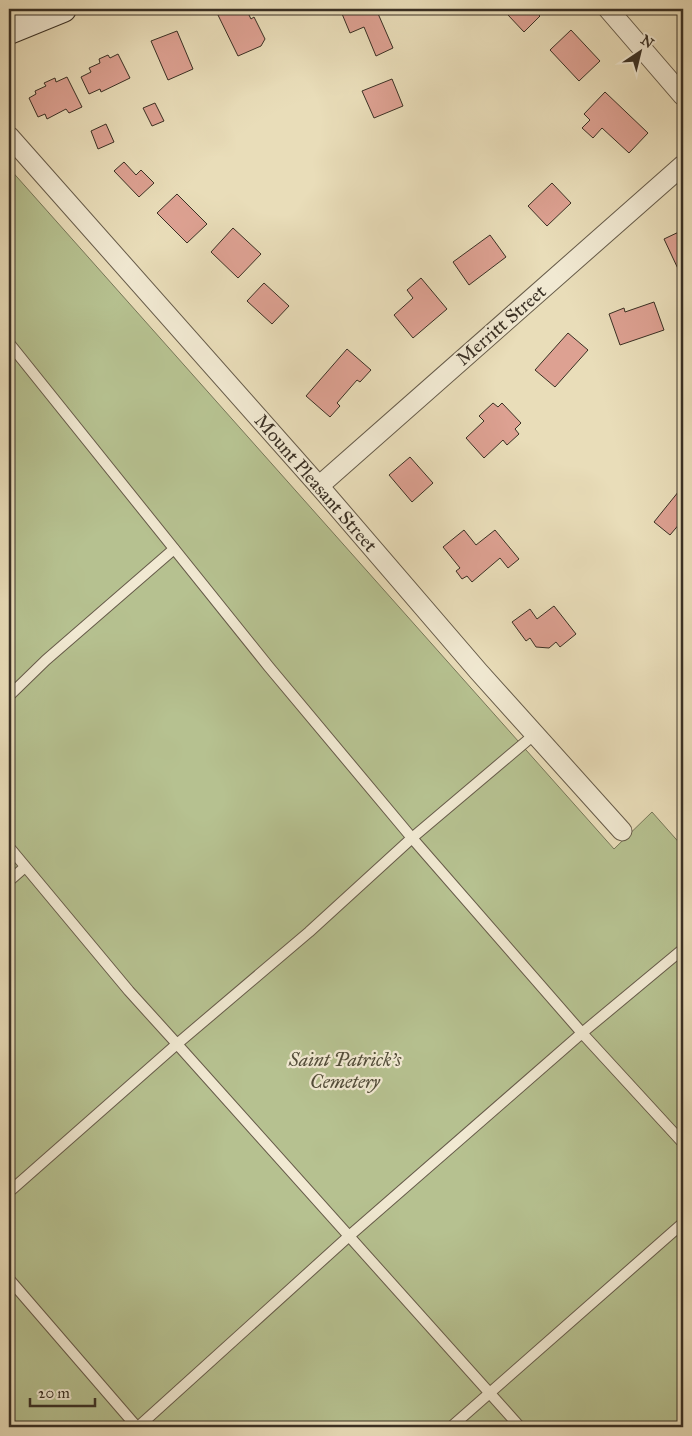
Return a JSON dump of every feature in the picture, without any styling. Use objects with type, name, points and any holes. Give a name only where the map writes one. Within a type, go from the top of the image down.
[{"type":"main road","points":[[9,31],[63,9]]},
{"type":"street","points":[[608,9],[683,96]]},
{"type":"street","name":"Mount Pleasant Street","points":[[9,136],[319,486],[478,672],[622,830]]},
{"type":"street","name":"Merritt Street","points":[[319,486],[683,165]]},
{"type":"lane","points":[[10,348],[268,667],[412,838],[582,1034],[683,1143]]},
{"type":"lane","points":[[9,696],[46,660],[174,549]]},
{"type":"lane","points":[[9,1192],[177,1044],[309,932],[412,838],[535,734]]},
{"type":"lane","points":[[9,847],[129,991],[520,1427]]},
{"type":"lane","points":[[9,881],[25,866]]},
{"type":"lane","points":[[9,1280],[136,1427],[348,1237],[683,949]]},
{"type":"lane","points":[[451,1427],[683,1224]]},
{"type":"green space","name":"Saint Patrick's Cemetery","points":[[9,168],[614,849],[652,812],[683,847],[683,1427],[9,1427]]},
{"type":"building","points":[[226,9],[246,9],[251,19],[254,17],[265,39],[261,46],[238,56],[217,13]]},
{"type":"building","points":[[340,9],[376,9],[393,48],[376,56],[364,27],[350,33]]},
{"type":"building","points":[[516,9],[533,9],[540,16],[524,32],[508,15]]},
{"type":"building","points":[[571,30],[600,61],[579,81],[550,50]]},
{"type":"building","points":[[177,31],[193,69],[168,80],[151,41]]},
{"type":"building","points":[[118,54],[130,78],[101,92],[100,89],[89,94],[81,77],[91,72],[89,68],[100,63],[99,59],[108,55],[110,58]]},
{"type":"building","points":[[67,77],[82,107],[69,113],[66,109],[47,119],[45,114],[38,117],[29,98],[36,94],[35,91],[46,86],[44,83],[55,78],[56,82]]},
{"type":"building","points":[[392,79],[403,106],[374,118],[362,91]]},
{"type":"building","points":[[605,92],[648,133],[629,153],[602,128],[593,138],[582,128],[590,120],[584,114]]},
{"type":"building","points":[[155,103],[164,121],[152,126],[143,108]]},
{"type":"building","points":[[106,124],[114,142],[98,149],[91,131]]},
{"type":"building","points":[[124,162],[136,175],[141,170],[154,183],[139,197],[114,171]]},
{"type":"building","points":[[552,183],[571,203],[547,226],[528,206]]},
{"type":"building","points":[[177,194],[207,224],[187,243],[157,213]]},
{"type":"building","points":[[233,228],[261,254],[238,278],[211,252]]},
{"type":"building","points":[[683,230],[683,272],[680,273],[664,239]]},
{"type":"building","points":[[490,235],[506,257],[469,285],[453,262]]},
{"type":"building","points":[[421,278],[447,309],[413,338],[394,315],[413,298],[407,290]]},
{"type":"building","points":[[264,283],[289,306],[272,324],[247,301]]},
{"type":"building","points":[[654,302],[664,330],[620,345],[609,314],[624,308],[625,312]]},
{"type":"building","points":[[568,333],[588,350],[555,387],[535,370]]},
{"type":"building","points":[[347,349],[371,370],[360,382],[357,380],[337,403],[340,406],[330,417],[306,396]]},
{"type":"building","points":[[493,403],[498,407],[502,403],[521,423],[515,429],[519,434],[507,445],[503,440],[484,458],[466,438],[484,421],[479,416]]},
{"type":"building","points":[[410,457],[433,483],[412,502],[389,475]]},
{"type":"building","points":[[683,486],[683,524],[681,522],[670,535],[654,522]]},
{"type":"building","points":[[464,530],[476,545],[495,530],[519,559],[508,568],[500,558],[472,582],[467,576],[462,579],[456,571],[460,568],[443,547]]},
{"type":"building","points":[[554,606],[576,634],[560,647],[556,642],[549,648],[536,647],[530,638],[526,641],[512,622],[530,609],[537,619]]}]
